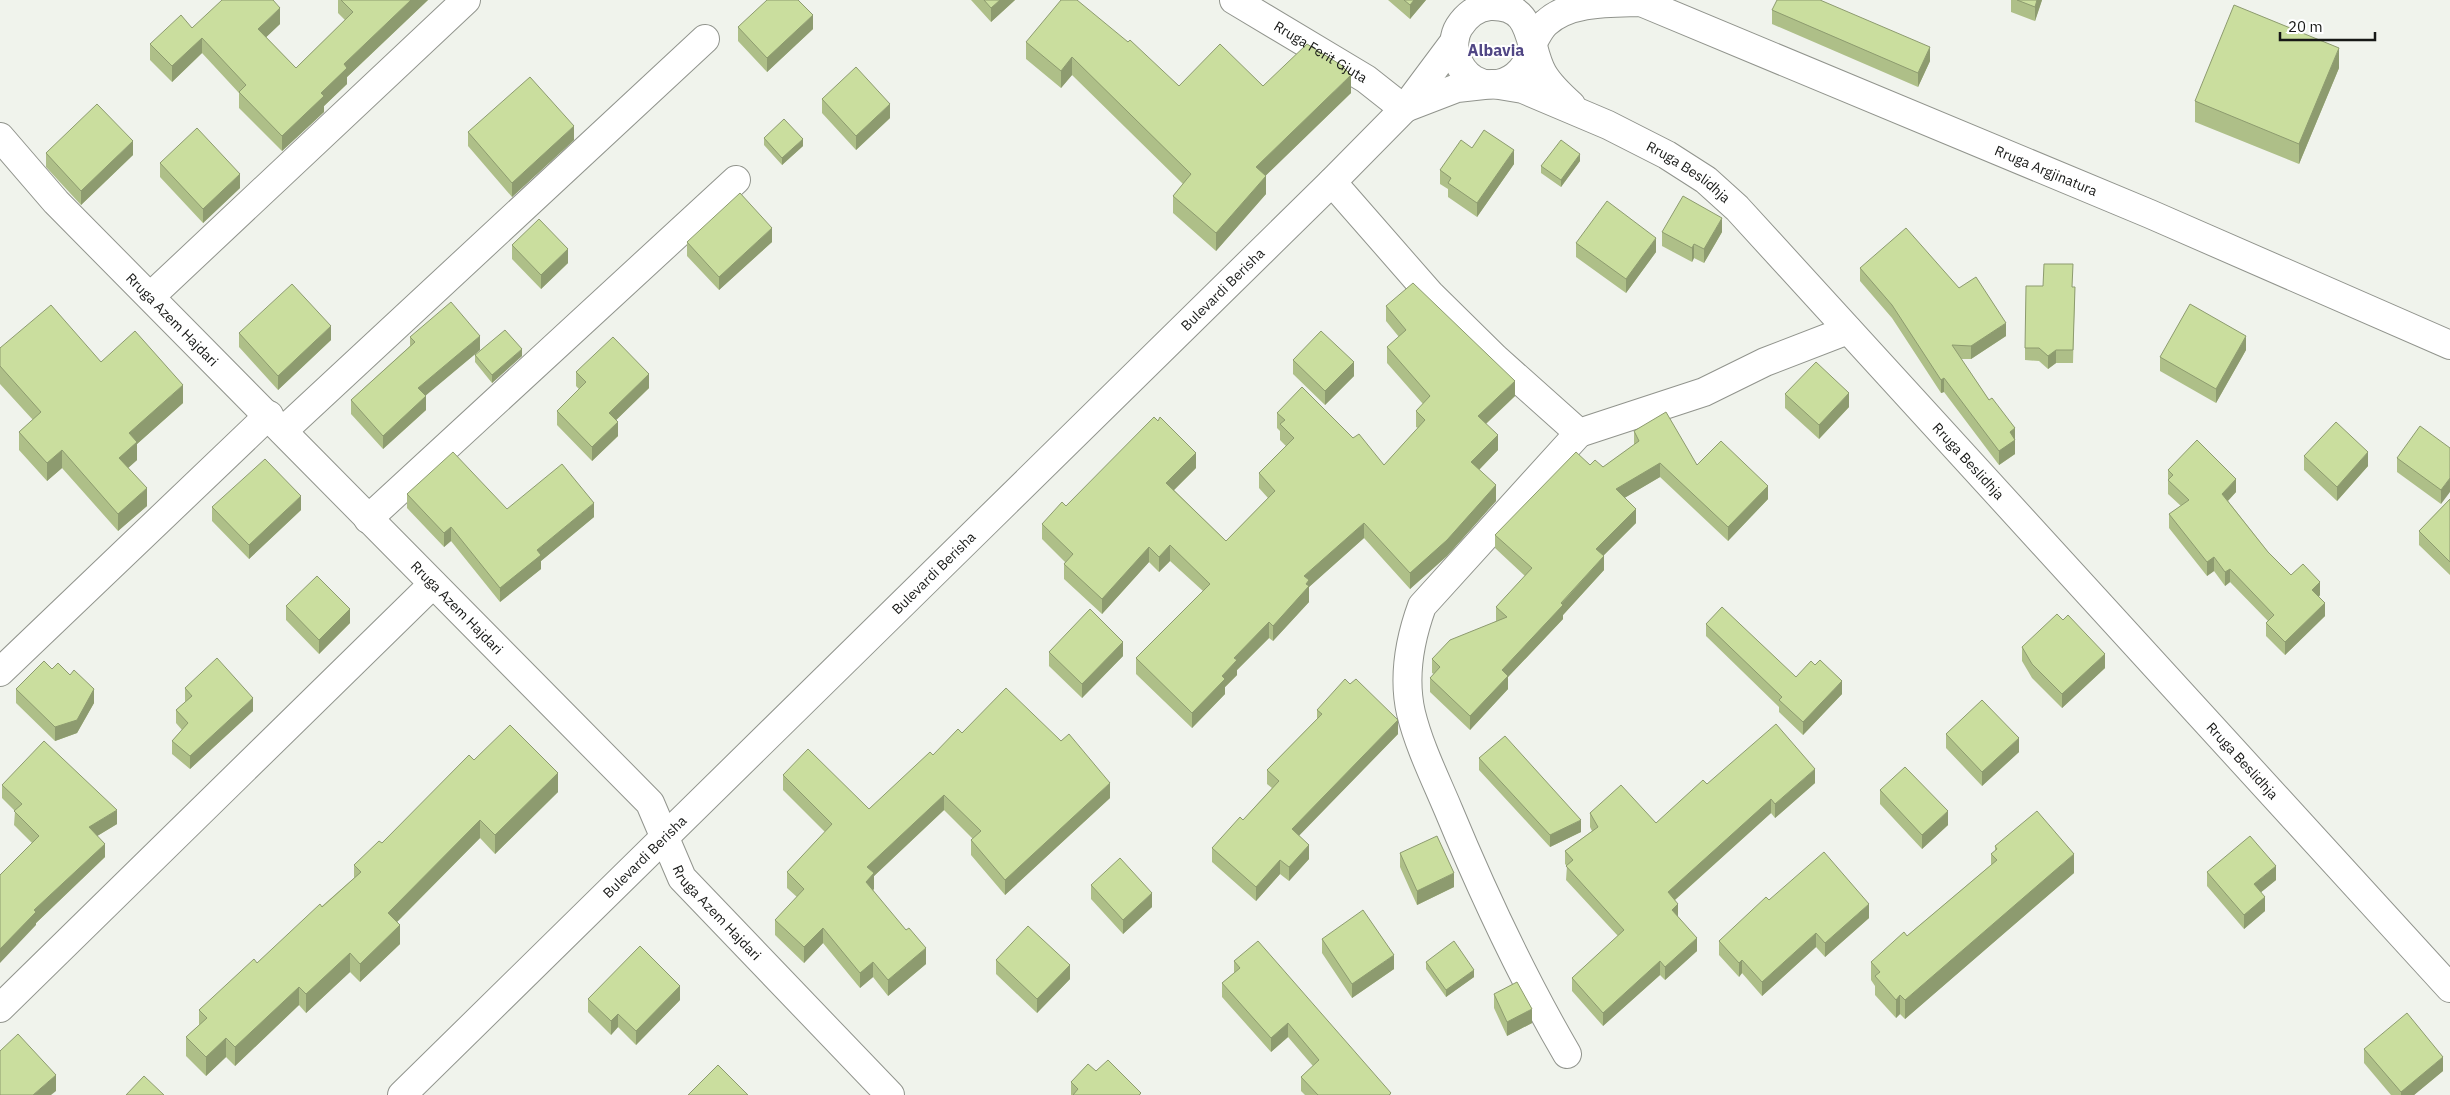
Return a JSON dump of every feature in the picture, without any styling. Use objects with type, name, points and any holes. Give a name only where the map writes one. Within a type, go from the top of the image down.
[{"type":"street","points":[[151,296],[466,0]]},
{"type":"street","name":"Rruga Ferit Gjuta","points":[[1234,0],[1366,79],[1404,109]]},
{"type":"street","name":"Rruga Argjinatura","points":[[1533,42],[1545,23],[1562,11],[1596,4],[1636,1],[2159,218],[2450,345]]},
{"type":"street","points":[[1533,42],[1531,55],[1526,67],[1506,83],[1493,84],[1480,82],[1469,76],[1460,66],[1455,54],[1454,42],[1458,29],[1465,18],[1476,10],[1496,3],[1501,7],[1512,10],[1523,19],[1530,30],[1542,73],[1559,94],[1581,113]]},
{"type":"street","points":[[0,672],[705,39]]},
{"type":"street","name":"Bulevardi Berisha","points":[[402,1095],[1332,182],[1404,109],[1454,42]]},
{"type":"street","name":"Rruga Beslidhja","points":[[1404,109],[1457,88],[1493,84],[1523,89],[1581,113],[1667,155],[1706,180],[1737,208],[2450,988]]},
{"type":"street","name":"Rruga Azem Hajdari","points":[[0,137],[56,202],[650,803],[682,878],[890,1095]]},
{"type":"street","points":[[368,518],[736,180]]},
{"type":"street","points":[[1332,182],[1430,294],[1495,358],[1579,432]]},
{"type":"street","points":[[1567,1054],[1545,1016],[1464,849],[1424,753],[1411,712],[1408,670],[1411,636],[1422,606],[1579,432],[1704,392],[1765,362],[1848,330]]},
{"type":"street","points":[[0,1008],[433,584]]},
{"type":"building","points":[[222,0],[273,0],[280,8],[258,29],[296,68],[353,12],[341,0],[411,0],[344,64],[347,68],[321,93],[324,96],[282,136],[239,92],[246,85],[202,38],[172,66],[150,44],[181,15],[192,28]]},
{"type":"building","points":[[767,0],[798,0],[813,15],[767,58],[738,27]]},
{"type":"building","points":[[984,0],[1000,0],[991,8]]},
{"type":"building","points":[[1061,0],[1077,0],[1128,42],[1130,40],[1179,86],[1220,44],[1263,86],[1307,44],[1341,65],[1351,75],[1256,167],[1266,176],[1216,233],[1173,196],[1191,174],[1072,57],[1061,71],[1026,42]]},
{"type":"building","points":[[1404,0],[1414,0],[1410,5]]},
{"type":"building","points":[[1777,0],[1820,0],[1930,47],[1918,73],[1772,10]]},
{"type":"building","points":[[2017,0],[2037,0],[2035,7]]},
{"type":"building","points":[[2234,5],[2339,48],[2299,144],[2195,101]]},
{"type":"building","points":[[856,67],[890,104],[856,136],[822,99]]},
{"type":"building","points":[[530,77],[574,126],[512,183],[468,132]]},
{"type":"building","points":[[97,104],[133,141],[81,191],[46,153]]},
{"type":"building","points":[[784,119],[803,139],[782,158],[764,138]]},
{"type":"building","points":[[197,128],[240,174],[203,209],[160,163]]},
{"type":"building","points":[[1484,130],[1514,150],[1477,203],[1448,183],[1451,178],[1440,170],[1461,140],[1472,148]]},
{"type":"building","points":[[1561,140],[1580,154],[1561,180],[1541,166]]},
{"type":"building","points":[[740,193],[772,228],[719,277],[687,242]]},
{"type":"building","points":[[1683,196],[1722,218],[1704,249],[1694,244],[1692,248],[1662,232]]},
{"type":"building","points":[[1607,201],[1656,238],[1626,279],[1576,243]]},
{"type":"building","points":[[539,219],[568,249],[541,275],[512,245]]},
{"type":"building","points":[[1906,228],[1959,288],[1976,277],[2006,323],[1971,346],[1952,345],[1989,400],[1992,398],[2015,428],[2010,432],[2015,440],[1999,451],[1944,378],[1941,380],[1892,305],[1860,268]]},
{"type":"building","points":[[2044,264],[2073,264],[2072,287],[2075,287],[2073,350],[2056,350],[2048,356],[2039,348],[2025,348],[2026,286],[2043,286]]},
{"type":"building","points":[[1413,283],[1515,381],[1478,416],[1498,435],[1471,462],[1496,485],[1447,540],[1410,573],[1364,523],[1304,576],[1309,580],[1306,584],[1309,586],[1273,626],[1269,622],[1234,658],[1237,660],[1222,676],[1225,679],[1192,713],[1136,658],[1210,584],[1170,545],[1159,557],[1149,547],[1102,599],[1064,564],[1073,554],[1042,524],[1062,502],[1066,506],[1154,417],[1158,421],[1160,417],[1196,453],[1166,483],[1226,541],[1275,491],[1259,473],[1294,438],[1280,424],[1285,420],[1277,413],[1302,387],[1353,438],[1359,434],[1384,465],[1425,420],[1416,411],[1430,396],[1387,347],[1406,330],[1386,306]]},
{"type":"building","points":[[292,284],[331,326],[278,376],[239,333]]},
{"type":"building","points":[[451,302],[480,336],[418,388],[426,396],[383,436],[351,400],[415,342],[410,337]]},
{"type":"building","points":[[2190,304],[2246,336],[2216,389],[2160,357]]},
{"type":"building","points":[[51,305],[101,362],[135,331],[183,385],[129,433],[137,442],[119,458],[147,488],[118,514],[62,450],[47,463],[19,432],[41,412],[0,366],[0,348]]},
{"type":"building","points":[[505,330],[522,349],[492,375],[475,355]]},
{"type":"building","points":[[1321,331],[1354,362],[1325,391],[1293,360]]},
{"type":"building","points":[[613,337],[649,374],[609,413],[618,422],[592,447],[557,411],[586,382],[576,372]]},
{"type":"building","points":[[1816,362],[1849,393],[1819,425],[1785,394]]},
{"type":"building","points":[[1666,412],[1697,465],[1721,441],[1768,486],[1728,527],[1660,463],[1616,489],[1636,509],[1596,549],[1604,556],[1561,603],[1563,605],[1502,670],[1508,676],[1470,716],[1430,678],[1440,667],[1432,659],[1450,640],[1507,617],[1496,607],[1532,568],[1495,535],[1576,452],[1590,465],[1595,460],[1603,467],[1639,441],[1634,431]]},
{"type":"building","points":[[2336,422],[2368,452],[2337,487],[2304,456]]},
{"type":"building","points":[[2420,426],[2450,448],[2450,478],[2441,490],[2397,458]]},
{"type":"building","points":[[2197,440],[2236,479],[2222,494],[2268,552],[2291,575],[2303,564],[2320,582],[2312,590],[2325,603],[2285,642],[2266,623],[2274,615],[2230,569],[2225,572],[2214,557],[2207,562],[2169,514],[2189,500],[2168,480],[2173,475],[2168,470]]},
{"type":"building","points":[[453,452],[507,509],[562,464],[594,503],[537,550],[541,555],[500,588],[451,527],[444,533],[407,494]]},
{"type":"building","points":[[265,459],[301,496],[249,545],[212,507]]},
{"type":"building","points":[[2450,499],[2450,562],[2419,531]]},
{"type":"building","points":[[317,576],[350,609],[319,640],[286,606]]},
{"type":"building","points":[[1722,607],[1796,677],[1811,661],[1815,665],[1820,660],[1842,681],[1803,722],[1779,700],[1782,697],[1706,624]]},
{"type":"building","points":[[1090,609],[1123,642],[1082,684],[1049,652]]},
{"type":"building","points":[[2057,614],[2063,620],[2068,615],[2105,654],[2062,694],[2032,664],[2022,647]]},
{"type":"building","points":[[217,658],[253,698],[190,756],[172,741],[188,723],[176,710],[192,696],[185,688]]},
{"type":"building","points":[[44,661],[52,669],[58,663],[70,675],[74,670],[94,689],[77,720],[55,727],[16,689]]},
{"type":"building","points":[[1345,679],[1350,684],[1356,679],[1398,720],[1292,829],[1309,845],[1289,867],[1280,860],[1256,887],[1212,848],[1240,817],[1243,820],[1279,781],[1267,770],[1322,714],[1317,710]]},
{"type":"building","points":[[1006,688],[1061,741],[1069,734],[1110,783],[1005,880],[971,840],[981,831],[944,795],[867,867],[874,873],[866,882],[906,930],[909,928],[926,948],[888,980],[873,962],[860,973],[823,928],[804,947],[775,920],[804,889],[787,872],[832,824],[783,775],[808,749],[869,809],[930,752],[933,755],[958,729],[962,733]]},
{"type":"building","points":[[1982,700],[2019,738],[1982,772],[1946,734]]},
{"type":"building","points":[[1776,724],[1815,769],[1775,804],[1771,799],[1668,892],[1678,904],[1672,910],[1697,938],[1665,967],[1660,961],[1603,1013],[1572,978],[1624,930],[1566,866],[1573,860],[1565,851],[1598,827],[1590,813],[1621,785],[1656,823],[1703,780],[1707,784]]},
{"type":"building","points":[[510,725],[558,773],[495,835],[480,820],[388,913],[400,925],[360,964],[350,953],[306,994],[299,987],[235,1047],[226,1038],[206,1057],[186,1037],[207,1018],[199,1010],[254,959],[257,963],[320,904],[322,907],[361,872],[354,865],[379,841],[382,843],[469,755],[474,760]]},
{"type":"building","points":[[1505,736],[1581,820],[1550,835],[1479,758]]},
{"type":"building","points":[[44,741],[117,810],[89,827],[105,844],[34,910],[36,912],[0,949],[0,875],[39,836],[14,811],[22,804],[2,785]]},
{"type":"building","points":[[1905,767],[1948,811],[1922,835],[1880,790]]},
{"type":"building","points":[[2037,811],[2074,854],[1905,1000],[1900,995],[1896,1000],[1875,976],[1880,972],[1871,962],[1904,932],[1907,936],[1997,860],[1991,854],[1997,849],[1995,846]]},
{"type":"building","points":[[1437,836],[1454,873],[1417,891],[1400,853]]},
{"type":"building","points":[[2250,836],[2276,866],[2254,884],[2265,897],[2244,915],[2207,872]]},
{"type":"building","points":[[1824,852],[1869,904],[1825,943],[1816,933],[1762,982],[1742,960],[1739,963],[1719,941],[1766,897],[1769,900]]},
{"type":"building","points":[[1120,858],[1152,893],[1123,920],[1091,885]]},
{"type":"building","points":[[1363,910],[1394,955],[1352,984],[1322,939]]},
{"type":"building","points":[[1028,926],[1070,965],[1037,999],[996,960]]},
{"type":"building","points":[[1258,941],[1391,1093],[1389,1095],[1318,1095],[1301,1077],[1319,1060],[1288,1023],[1271,1038],[1222,983],[1240,968],[1234,961]]},
{"type":"building","points":[[1454,941],[1474,970],[1446,990],[1426,962]]},
{"type":"building","points":[[640,946],[680,986],[636,1031],[618,1014],[611,1021],[588,999]]},
{"type":"building","points":[[1517,982],[1532,1009],[1507,1022],[1494,994]]},
{"type":"building","points":[[2407,1013],[2443,1057],[2401,1092],[2364,1049]]},
{"type":"building","points":[[18,1034],[56,1075],[33,1095],[0,1095],[0,1051]]},
{"type":"building","points":[[1108,1060],[1141,1093],[1139,1095],[1073,1095],[1078,1089],[1071,1082],[1088,1064],[1096,1071]]},
{"type":"building","points":[[718,1065],[748,1095],[688,1095]]},
{"type":"building","points":[[144,1076],[164,1095],[126,1095]]},
{"type":"district","name":"Albavia","points":[[1496,50]]}]
